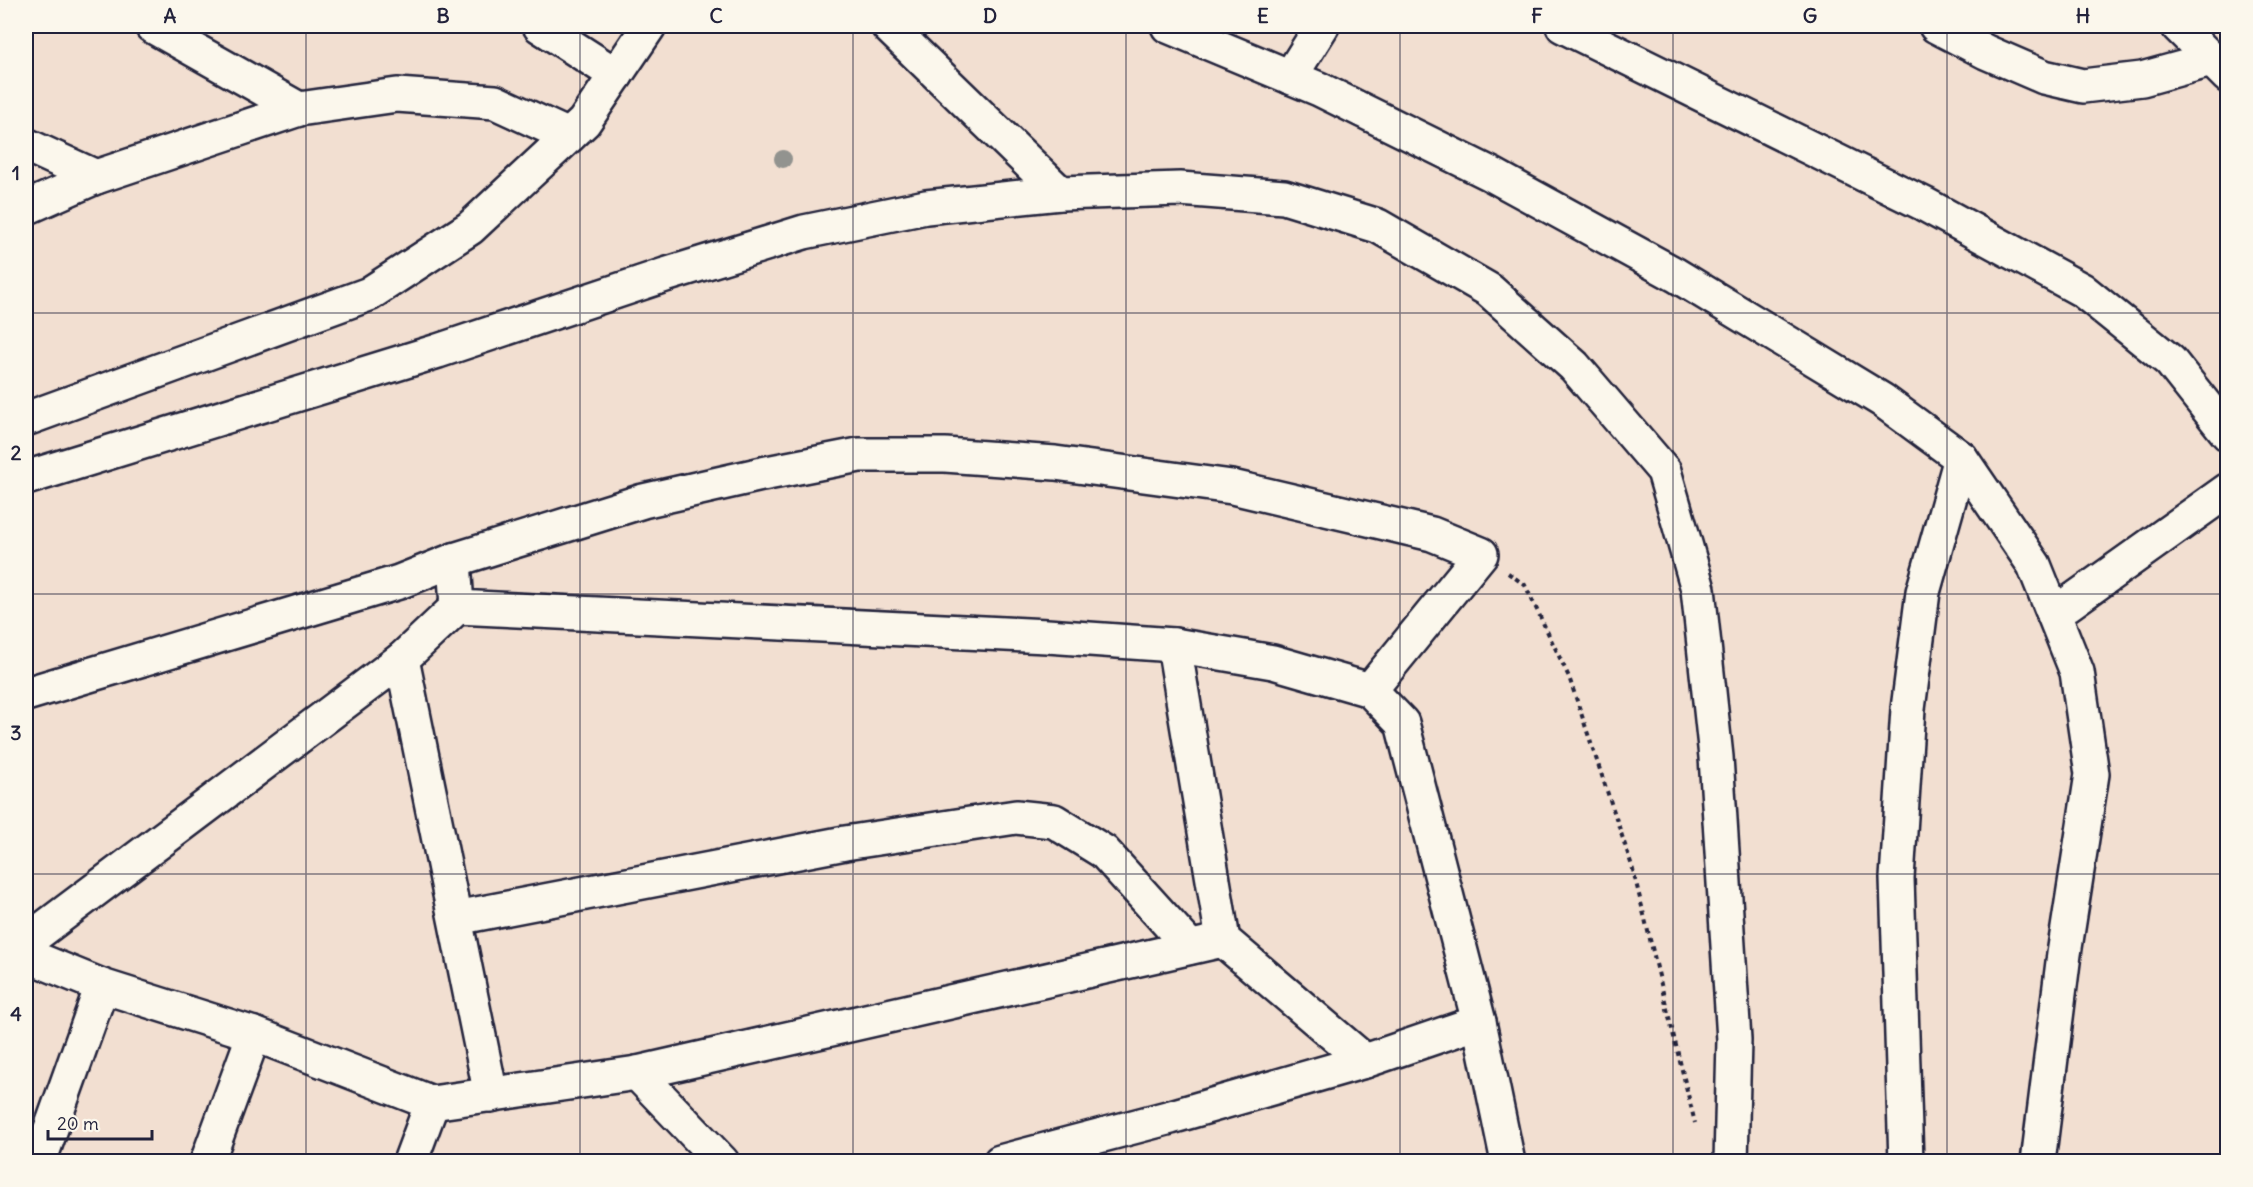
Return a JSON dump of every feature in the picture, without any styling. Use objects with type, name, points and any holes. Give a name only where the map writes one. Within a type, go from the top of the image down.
[{"type":"street","points":[[152,26],[299,109]]},
{"type":"street","points":[[540,26],[616,75]]},
{"type":"street","points":[[26,419],[369,294],[470,228],[584,122],[649,26]]},
{"type":"street","points":[[888,26],[1060,193]]},
{"type":"street","points":[[1168,26],[1290,76],[1491,174],[1676,275],[1882,400],[1961,458],[2034,565],[2077,672],[2092,774],[2064,954],[2038,1161]]},
{"type":"street","points":[[1290,76],[1322,26]]},
{"type":"street","points":[[1563,26],[1924,204],[2082,290],[2170,361],[2228,434]]},
{"type":"street","points":[[1936,26],[1986,52],[2044,76],[2083,86],[2219,68]]},
{"type":"street","points":[[2178,26],[2219,68]]},
{"type":"street","points":[[26,208],[96,177],[299,109],[397,95],[495,102],[569,136]]},
{"type":"street","points":[[26,145],[96,177]]},
{"type":"street","points":[[26,478],[438,351],[665,275],[804,232],[926,207],[1060,193],[1180,189],[1284,197],[1378,226],[1489,290],[1574,366],[1664,471],[1698,589],[1715,746],[1734,1040],[1731,1161]]},
{"type":"street","points":[[26,694],[399,582],[454,560],[643,501],[859,455],[934,455],[1055,463],[1232,487],[1432,534],[1481,554],[1370,690]]},
{"type":"street","points":[[1906,1161],[1897,878],[1908,709],[1923,592],[1961,458]]},
{"type":"street","points":[[2054,614],[2228,490]]},
{"type":"street","points":[[454,560],[457,607]]},
{"type":"street","points":[[26,942],[402,659],[457,607],[1047,636],[1174,645],[1273,662],[1370,690],[1402,723],[1479,1022],[1508,1161]]},
{"type":"street","points":[[1174,645],[1223,940],[1365,1061]]},
{"type":"street","points":[[402,659],[491,1095]]},
{"type":"street","points":[[456,918],[845,843],[1016,817],[1054,821],[1104,852],[1190,947]]},
{"type":"street","points":[[26,955],[102,986],[254,1034],[432,1103],[637,1073],[1223,940]]},
{"type":"street","points":[[39,1161],[102,986]]},
{"type":"street","points":[[1000,1161],[1171,1117],[1365,1061],[1479,1022]]},
{"type":"street","points":[[207,1161],[254,1034]]},
{"type":"street","points":[[637,1073],[722,1161]]},
{"type":"street","points":[[410,1161],[432,1103]]},
{"type":"path","points":[[1481,554],[1525,585],[1569,677],[1632,866],[1697,1129]]}]
